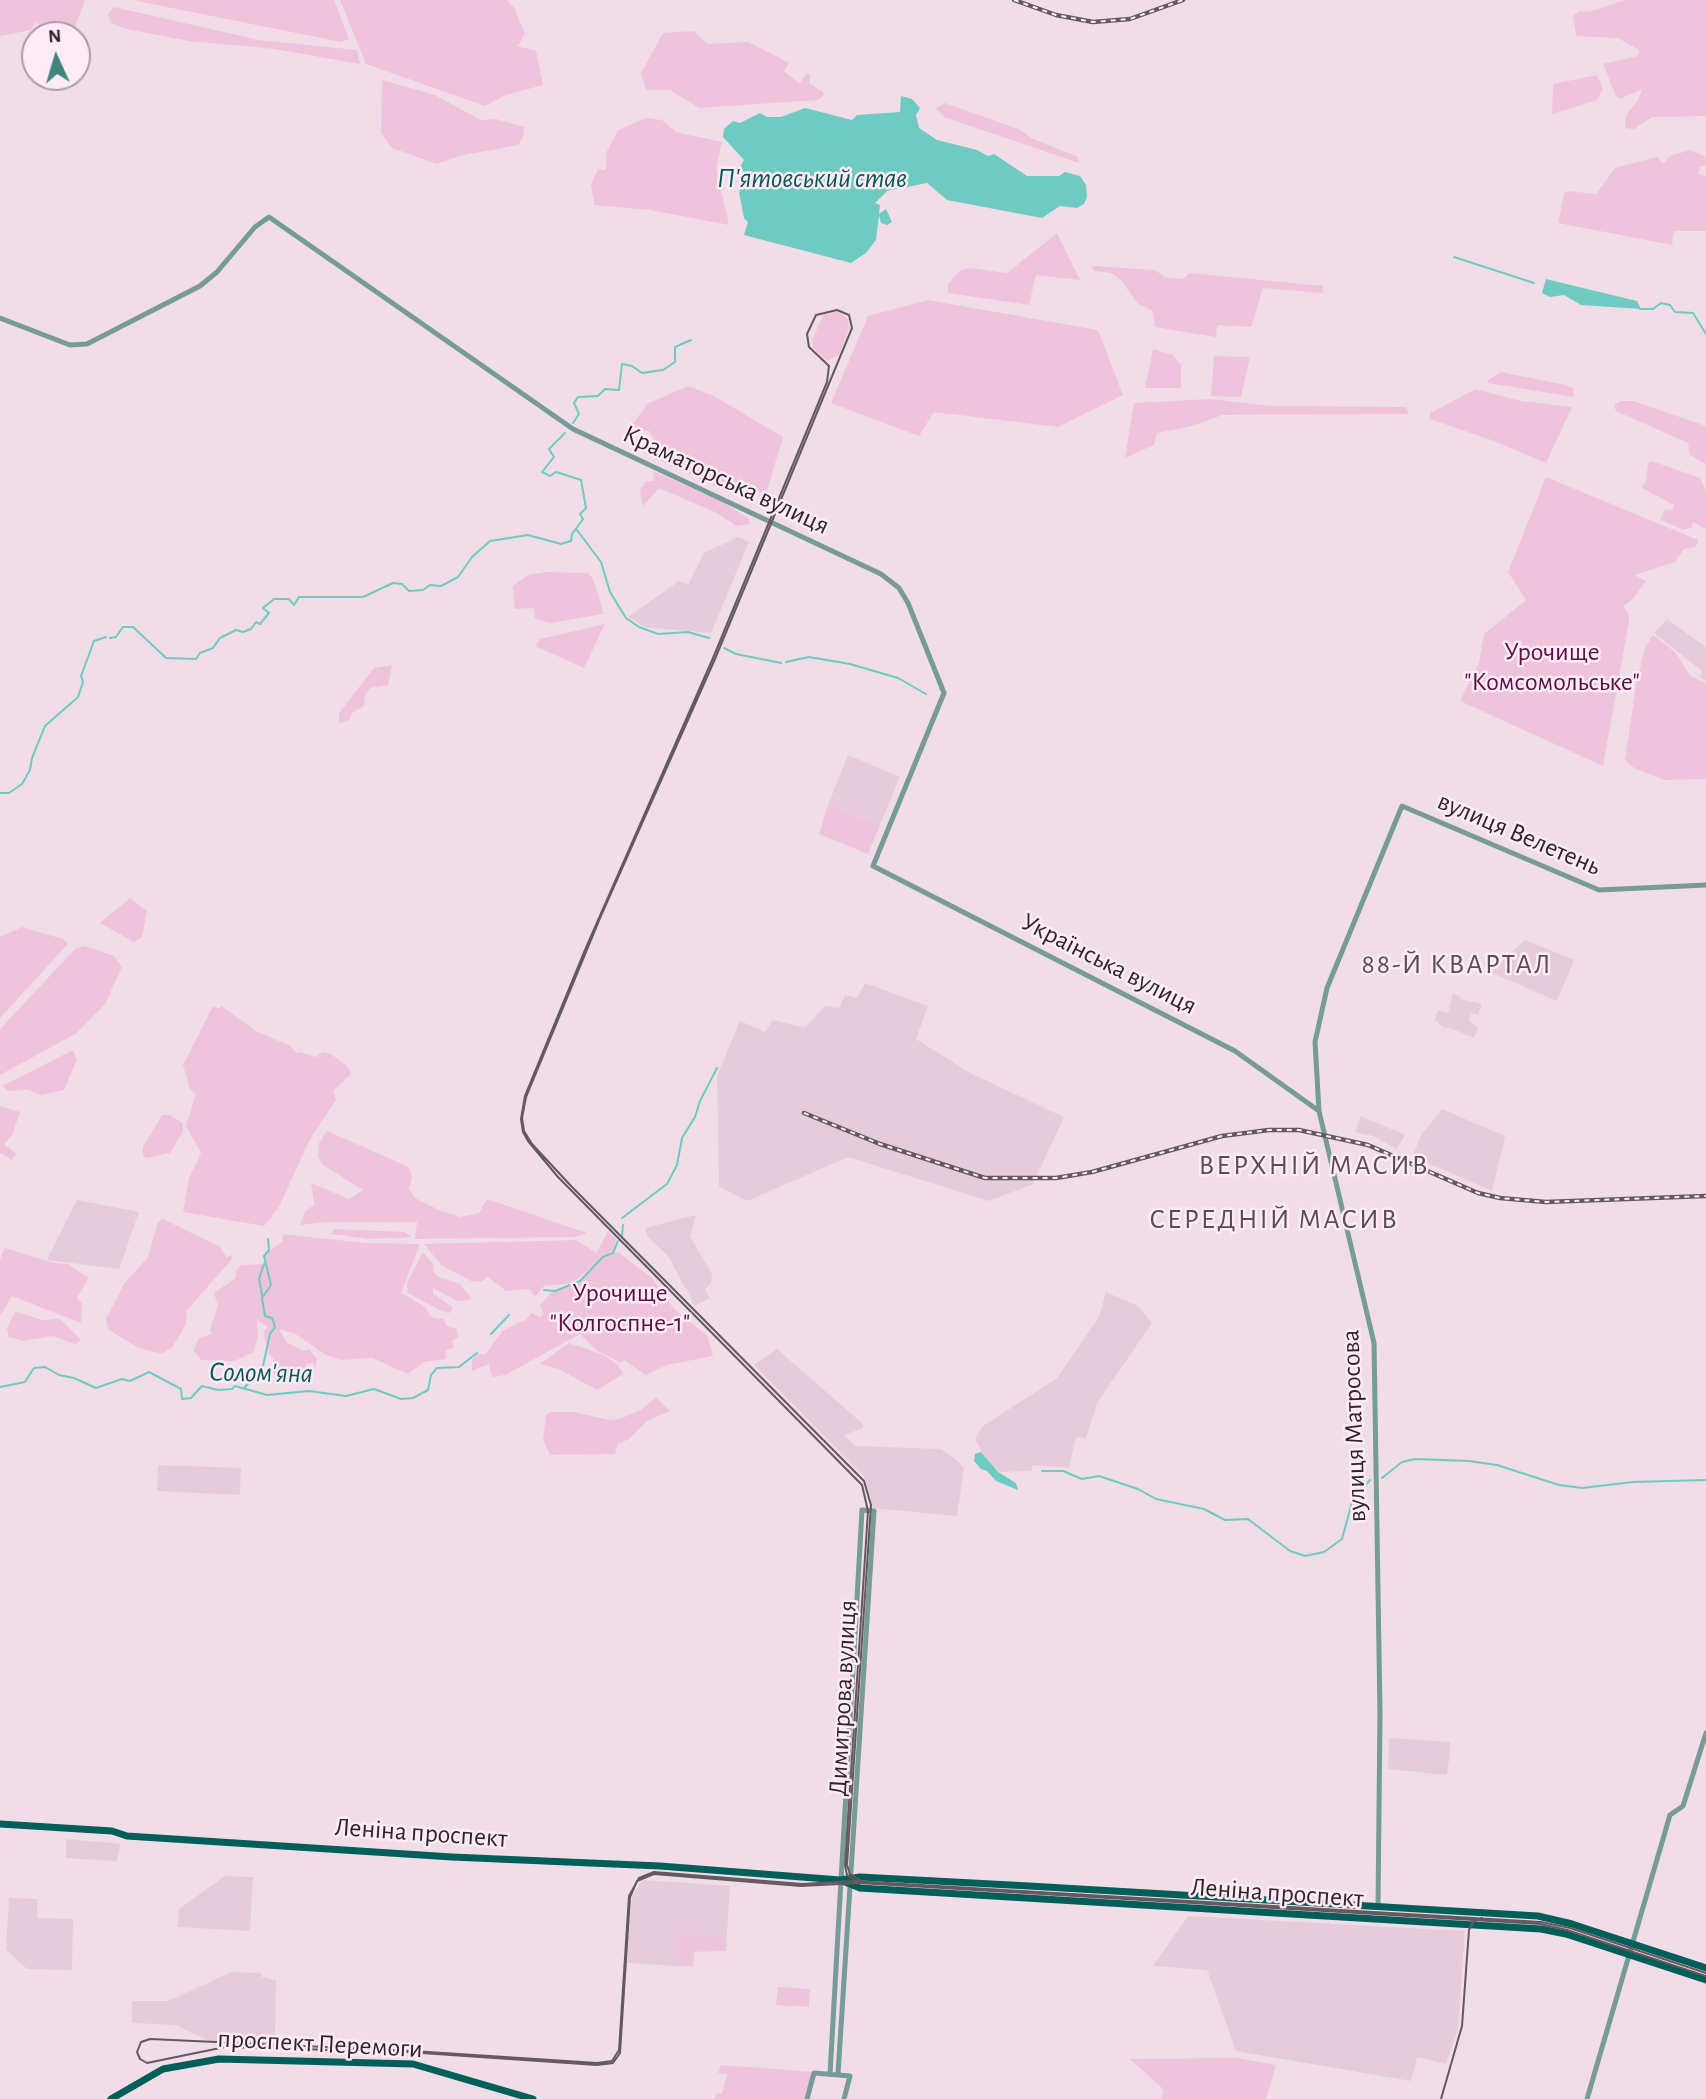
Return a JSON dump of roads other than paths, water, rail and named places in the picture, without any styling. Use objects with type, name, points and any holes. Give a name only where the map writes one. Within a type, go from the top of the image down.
[{"type":"main road","name":"Леніна проспект","points":[[0,1824],[111,1831],[127,1836],[660,1866],[840,1880],[852,1877],[1188,1895],[1548,1918],[1706,1968]]},
{"type":"main road","name":"Леніна проспект","points":[[840,1880],[851,1886],[1541,1929],[1629,1954],[1706,1980]]},
{"type":"main road","points":[[1186,1908],[1188,1895]]},
{"type":"main road","name":"проспект Перемоги","points":[[111,2099],[163,2069],[219,2059],[413,2064],[533,2099]]},
{"type":"street","name":"Краматорська вулиця","points":[[0,318],[70,345],[87,344],[200,286],[217,272],[255,227],[270,217],[581,434],[881,574],[899,588],[908,603],[944,693],[873,866]]},
{"type":"street","name":"вулиця Матросова","points":[[1378,1907],[1380,1734],[1374,1343],[1319,1111],[1315,1050],[1321,1009],[1342,947],[1402,806]]},
{"type":"street","name":"вулиця Велетень","points":[[1402,806],[1599,890],[1706,885]]},
{"type":"street","name":"Українська вулиця","points":[[873,866],[1235,1051],[1319,1111]]},
{"type":"street","name":"Димитрова вулиця","points":[[830,2074],[862,1510],[874,1511],[838,2074]]},
{"type":"street","points":[[1587,2099],[1670,1815],[1683,1806],[1706,1733]]},
{"type":"street","points":[[807,2099],[814,2073],[850,2076],[844,2099]]},
{"type":"water","name":"П'ятовський став","points":[[901,96],[912,99],[920,108],[916,115],[919,128],[937,140],[977,150],[988,156],[994,154],[1027,176],[1059,176],[1065,172],[1080,176],[1086,185],[1087,197],[1084,204],[1077,208],[1060,206],[1042,218],[947,200],[927,183],[887,191],[875,203],[880,205],[879,214],[886,209],[892,222],[887,225],[881,223],[879,215],[876,240],[866,253],[851,263],[744,235],[748,222],[744,218],[739,192],[745,177],[741,165],[744,160],[723,137],[724,129],[733,121],[740,123],[760,113],[767,117],[781,117],[805,108],[852,120],[857,115],[900,112]]},
{"type":"water","points":[[1546,279],[1637,301],[1641,309],[1581,305],[1564,295],[1550,297],[1542,293]]},
{"type":"water","points":[[981,1452],[998,1472],[1016,1483],[1018,1490],[996,1481],[987,1471],[981,1469],[974,1461],[975,1454]]},
{"type":"waterway","points":[[1454,257],[1534,283]]},
{"type":"waterway","points":[[1640,309],[1653,309],[1661,303],[1670,305],[1675,312],[1693,313],[1706,334]]},
{"type":"waterway","points":[[573,423],[579,414],[574,403],[578,397],[598,396],[605,389],[619,390],[622,364],[632,366],[642,373],[663,370],[675,362],[675,347],[691,340]]},
{"type":"waterway","points":[[110,638],[116,637],[123,627],[133,627],[166,658],[196,659],[200,653],[213,648],[220,638],[236,630],[243,632],[251,629],[256,622],[260,624],[269,613],[263,608],[274,599],[289,599],[294,605],[299,597],[363,597],[393,583],[402,584],[409,591],[423,590],[430,585],[441,586],[458,577],[472,557],[490,541],[528,535],[561,544],[571,541],[572,534],[583,519],[580,514],[586,508],[581,480],[556,472],[550,476],[542,472],[554,457],[549,449],[565,433]]},
{"type":"waterway","points":[[577,530],[601,562],[610,592],[626,618],[639,627],[658,634],[688,632],[709,638]]},
{"type":"waterway","points":[[0,793],[9,793],[22,784],[30,770],[45,726],[78,697],[83,682],[81,676],[94,641],[106,637]]},
{"type":"waterway","points":[[724,648],[736,654],[781,663]]},
{"type":"waterway","points":[[786,662],[809,657],[850,664],[898,678],[926,694]]},
{"type":"waterway","name":"Солом'яна","points":[[622,1218],[667,1184],[677,1165],[682,1138],[695,1117],[717,1068]]},
{"type":"waterway","name":"Солом'яна","points":[[622,1236],[623,1225]]},
{"type":"waterway","points":[[245,1387],[263,1366],[270,1334],[275,1327],[272,1318],[265,1316],[262,1298],[271,1285],[264,1256],[269,1250],[268,1239]]},
{"type":"waterway","points":[[544,1290],[555,1291],[580,1281],[603,1257],[613,1253],[618,1241]]},
{"type":"waterway","points":[[262,1295],[259,1279],[264,1264]]},
{"type":"waterway","name":"Солом'яна","points":[[491,1334],[509,1315]]},
{"type":"waterway","name":"Солом'яна","points":[[0,1387],[25,1382],[34,1368],[45,1367],[96,1388],[122,1379],[130,1381],[149,1372],[181,1389],[182,1399],[191,1398],[202,1386],[218,1390],[232,1389],[235,1386],[267,1395],[309,1391],[346,1396],[374,1389],[401,1399],[413,1398],[428,1390],[431,1375],[437,1368],[459,1367],[477,1353]]},
{"type":"waterway","points":[[1382,1478],[1402,1462],[1415,1459],[1497,1465],[1559,1485],[1582,1488],[1633,1482],[1706,1480]]},
{"type":"waterway","points":[[1042,1471],[1063,1471],[1082,1479],[1099,1476],[1138,1489],[1156,1499],[1204,1509],[1225,1520],[1248,1519],[1290,1551],[1305,1556],[1324,1552],[1342,1539],[1352,1502],[1370,1480]]},
{"type":"tram line","points":[[859,1883],[847,1875],[845,1865],[868,1511],[862,1485],[558,1177],[528,1141],[523,1132],[521,1119],[525,1096],[585,950],[713,658],[827,382],[829,366],[809,347],[807,334],[816,315],[837,310],[849,315],[852,328],[715,659],[600,918],[526,1097],[522,1118],[524,1131],[532,1144],[572,1187],[864,1481],[871,1505],[847,1865],[850,1874],[861,1881]]},
{"type":"tram line","points":[[1706,1973],[1570,1928],[1541,1922],[854,1881],[802,1884],[654,1872],[639,1878],[629,1896],[619,2050],[612,2061],[597,2063],[413,2051],[150,2039],[141,2042],[137,2052],[140,2059],[147,2063],[225,2047],[407,2052],[597,2065],[613,2063],[620,2053],[630,1897],[637,1881],[654,1874],[801,1886],[859,1883],[1540,1924],[1567,1930],[1706,1976]]},
{"type":"tram line","points":[[1441,2099],[1462,2026],[1469,1930],[1473,1922],[1482,1918]]},
{"type":"railway","points":[[1014,0],[1056,15],[1093,22],[1130,19],[1183,0]]},
{"type":"railway","points":[[804,1113],[880,1144],[985,1178],[1056,1178],[1092,1172],[1222,1136],[1269,1130],[1299,1130],[1368,1145],[1478,1193],[1500,1198],[1546,1202],[1706,1196]]},
{"type":"district","name":"88-Й КВАРТАЛ","points":[[1457,965]]},
{"type":"district","name":"ВЕРХНІЙ МАСИВ","points":[[1314,1166]]},
{"type":"district","name":"СЕРЕДНІЙ МАСИВ","points":[[1274,1220]]},
{"type":"park label","name":"Урочище \"Комсомольське\"","points":[[1552,667]]},
{"type":"park label","name":"Урочище \"Колгоспне-1\"","points":[[620,1308]]}]
